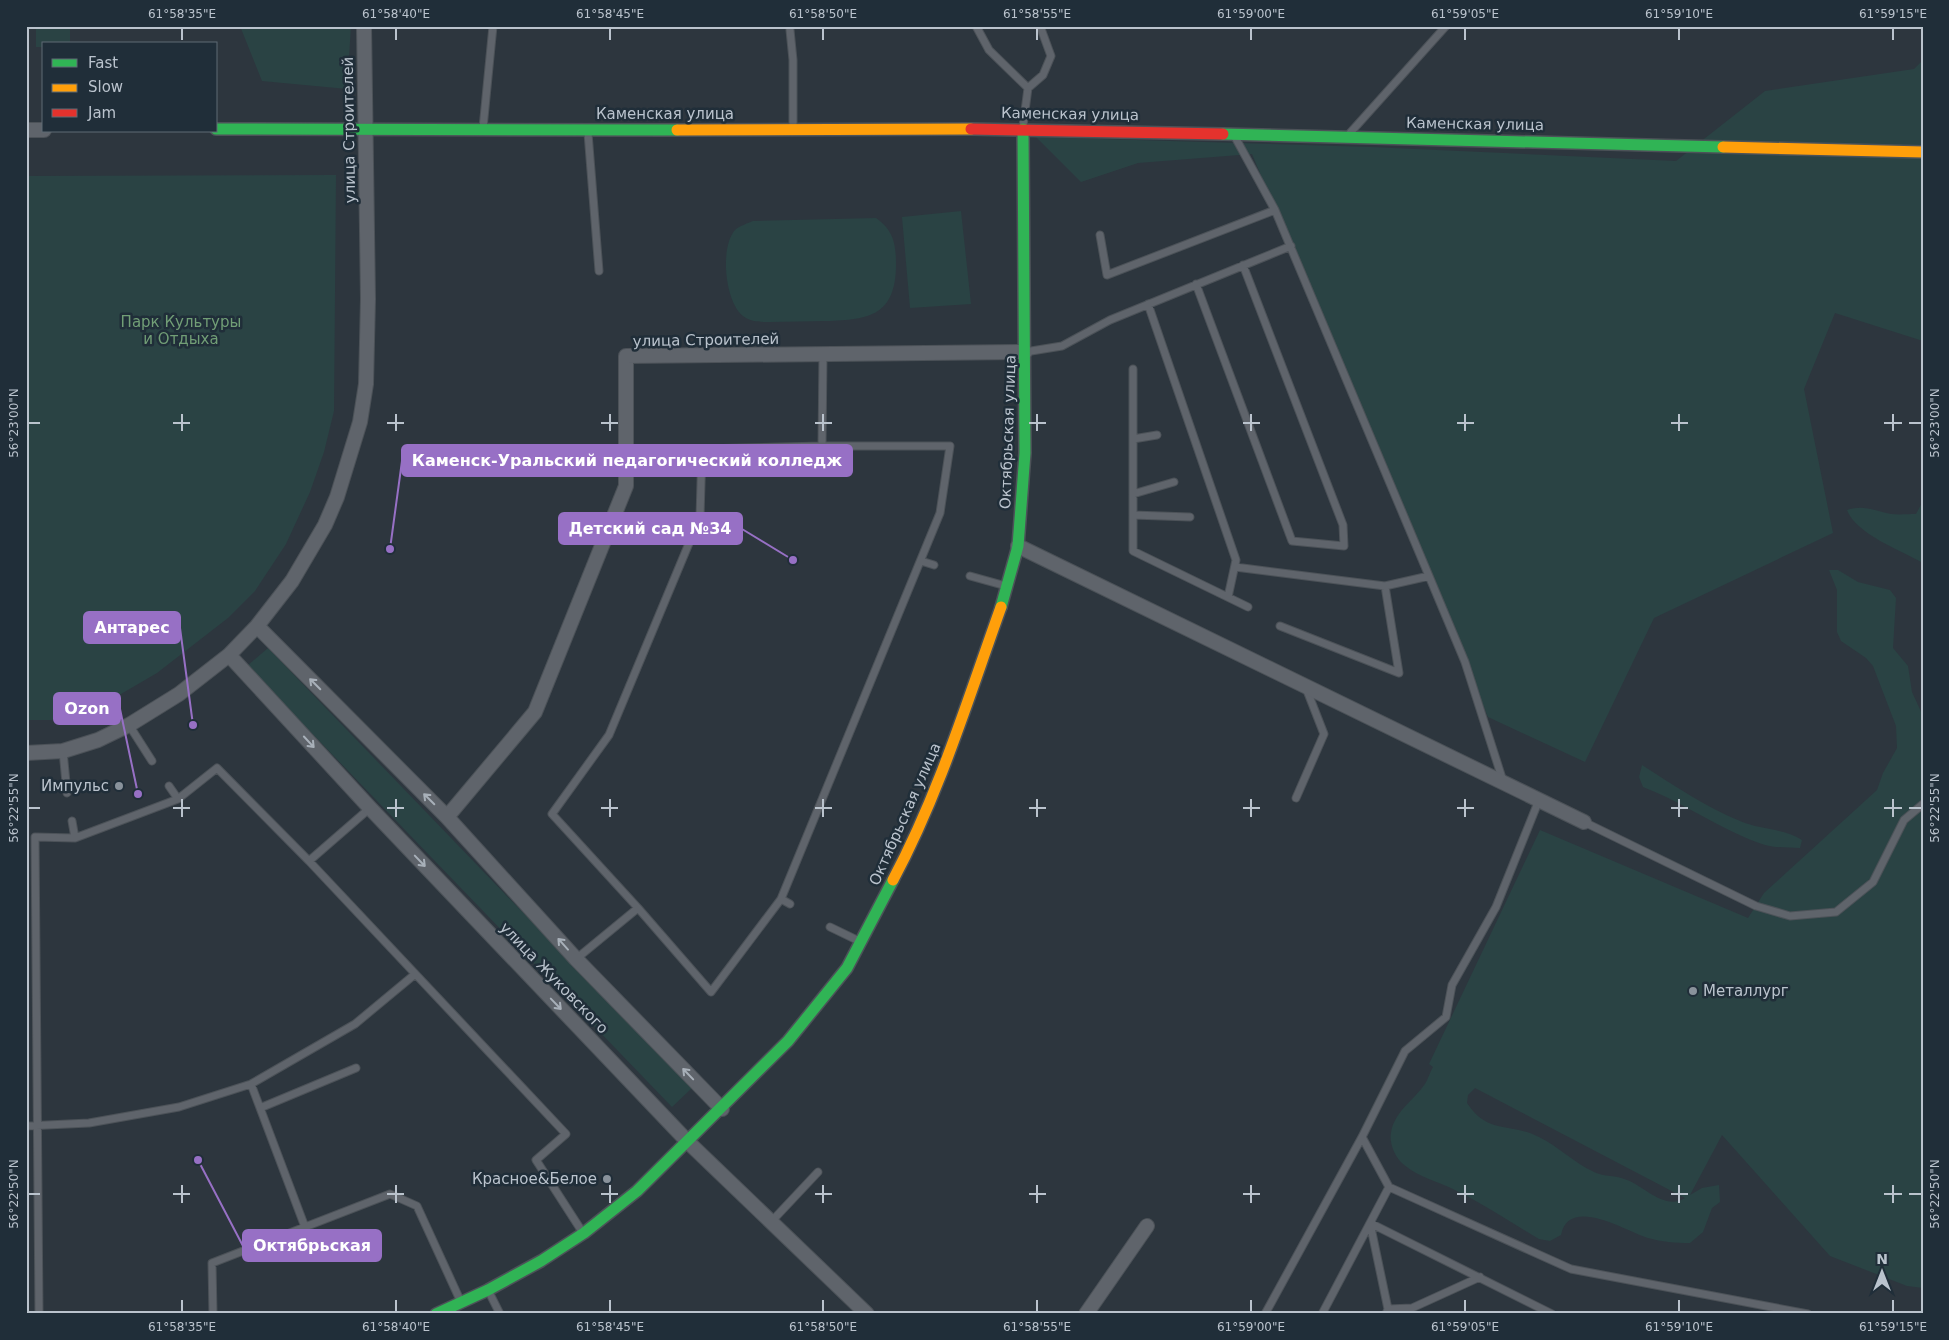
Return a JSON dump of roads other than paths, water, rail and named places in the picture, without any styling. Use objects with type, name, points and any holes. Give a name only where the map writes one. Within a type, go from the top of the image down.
[{"type":"street","name":"улица Строителей","points":[[26,753],[63,751],[98,740],[129,725],[179,694],[229,655],[257,626],[292,581],[325,525],[337,497],[360,422],[366,384],[368,299],[364,26]]},
{"type":"street","name":"Каменская улица","points":[[218,129],[482,131],[1023,129],[1923,152]]},
{"type":"street","name":"Октябрьская улица","points":[[436,1314],[488,1290],[541,1262],[584,1233],[637,1191],[722,1109],[788,1041],[847,968],[862,943],[906,856],[947,758],[1008,586],[1018,546],[1025,453],[1023,129]]},
{"type":"street","points":[[26,130],[42,130]]},
{"type":"street","name":"улица Строителей","points":[[447,817],[535,712],[626,486],[626,356],[1025,352]]},
{"type":"street","points":[[1018,546],[1584,822]]},
{"type":"street","name":"улица Жуковского","points":[[257,626],[447,817],[576,959],[722,1109]]},
{"type":"street","name":"улица Жуковского","points":[[229,655],[370,808],[688,1142],[867,1314]]},
{"type":"street","points":[[1086,1314],[1147,1226]]},
{"type":"lane","points":[[482,131],[493,26]]},
{"type":"lane","points":[[976,26],[990,50],[1028,88]]},
{"type":"lane","points":[[1023,129],[1028,88],[1043,75],[1051,56],[1040,26]]},
{"type":"lane","points":[[1347,137],[1446,26]]},
{"type":"lane","points":[[790,30],[793,60],[793,130]]},
{"type":"lane","points":[[588,130],[598,270]]},
{"type":"lane","points":[[1234,134],[1275,210],[1291,246],[1465,662],[1503,781]]},
{"type":"lane","points":[[1100,235],[1107,275],[1275,210]]},
{"type":"lane","points":[[1025,352],[1062,346],[1110,320],[1291,246]]},
{"type":"lane","points":[[1196,284],[1292,541],[1344,546],[1342,525],[1243,265]]},
{"type":"lane","points":[[1148,304],[1236,560],[1228,597]]},
{"type":"lane","points":[[822,446],[823,354]]},
{"type":"lane","points":[[1133,369],[1133,551],[1248,607]]},
{"type":"lane","points":[[1133,439],[1157,435]]},
{"type":"lane","points":[[822,446],[950,446],[940,514],[781,899],[711,992],[638,908],[552,814],[609,735],[700,517],[702,448],[822,446]]},
{"type":"lane","points":[[1133,494],[1174,482]]},
{"type":"lane","points":[[1133,515],[1190,517]]},
{"type":"lane","points":[[921,561],[934,565]]},
{"type":"lane","points":[[1234,567],[1385,586],[1429,576]]},
{"type":"lane","points":[[970,576],[1008,586]]},
{"type":"lane","points":[[1280,626],[1399,673],[1385,586]]},
{"type":"lane","points":[[1296,798],[1324,734],[1305,685]]},
{"type":"lane","points":[[129,725],[152,761]]},
{"type":"lane","points":[[63,751],[67,792]]},
{"type":"lane","points":[[39,1314],[35,837],[75,838],[178,799],[217,768],[309,861],[414,975],[566,1134],[536,1160],[584,1233]]},
{"type":"lane","points":[[169,786],[178,799]]},
{"type":"lane","points":[[1265,1314],[1362,1137],[1405,1051],[1446,1017],[1452,986],[1496,907],[1539,800]]},
{"type":"lane","points":[[1584,822],[1756,906],[1790,916],[1836,912],[1873,882],[1904,820],[1923,804]]},
{"type":"lane","points":[[309,861],[370,808]]},
{"type":"lane","points":[[72,821],[75,838]]},
{"type":"lane","points":[[781,899],[790,904]]},
{"type":"lane","points":[[576,959],[638,908]]},
{"type":"lane","points":[[830,927],[862,943]]},
{"type":"lane","points":[[26,1126],[88,1123],[179,1107],[250,1084],[355,1024],[414,975]]},
{"type":"lane","points":[[260,1108],[356,1068]]},
{"type":"lane","points":[[250,1084],[305,1227]]},
{"type":"lane","points":[[1362,1137],[1389,1187],[1571,1269],[1805,1313]]},
{"type":"lane","points":[[772,1222],[818,1172]]},
{"type":"lane","points":[[1322,1314],[1389,1187]]},
{"type":"lane","points":[[213,1314],[212,1263],[390,1194],[417,1206],[461,1302]]},
{"type":"lane","points":[[1370,1223],[1552,1314]]},
{"type":"lane","points":[[1370,1223],[1387,1311],[1412,1308],[1480,1277]]},
{"type":"lane","points":[[488,1290],[500,1314]]},
{"type":"place","name":"Каменск-Уральский педагогический колледж","points":[[390,549]]},
{"type":"place","name":"Детский сад №34","points":[[793,560]]},
{"type":"place","name":"Антарес","points":[[193,725]]},
{"type":"place","name":"Импульс","points":[[119,786]]},
{"type":"place","name":"Ozon","points":[[138,794]]},
{"type":"place","name":"Металлург","points":[[1693,991]]},
{"type":"place","name":"Октябрьская","points":[[198,1160]]},
{"type":"place","name":"Красное&Белое","points":[[607,1179]]},
{"type":"park label","name":"Парк Культуры и Отдыха","points":[[181,330]]}]
